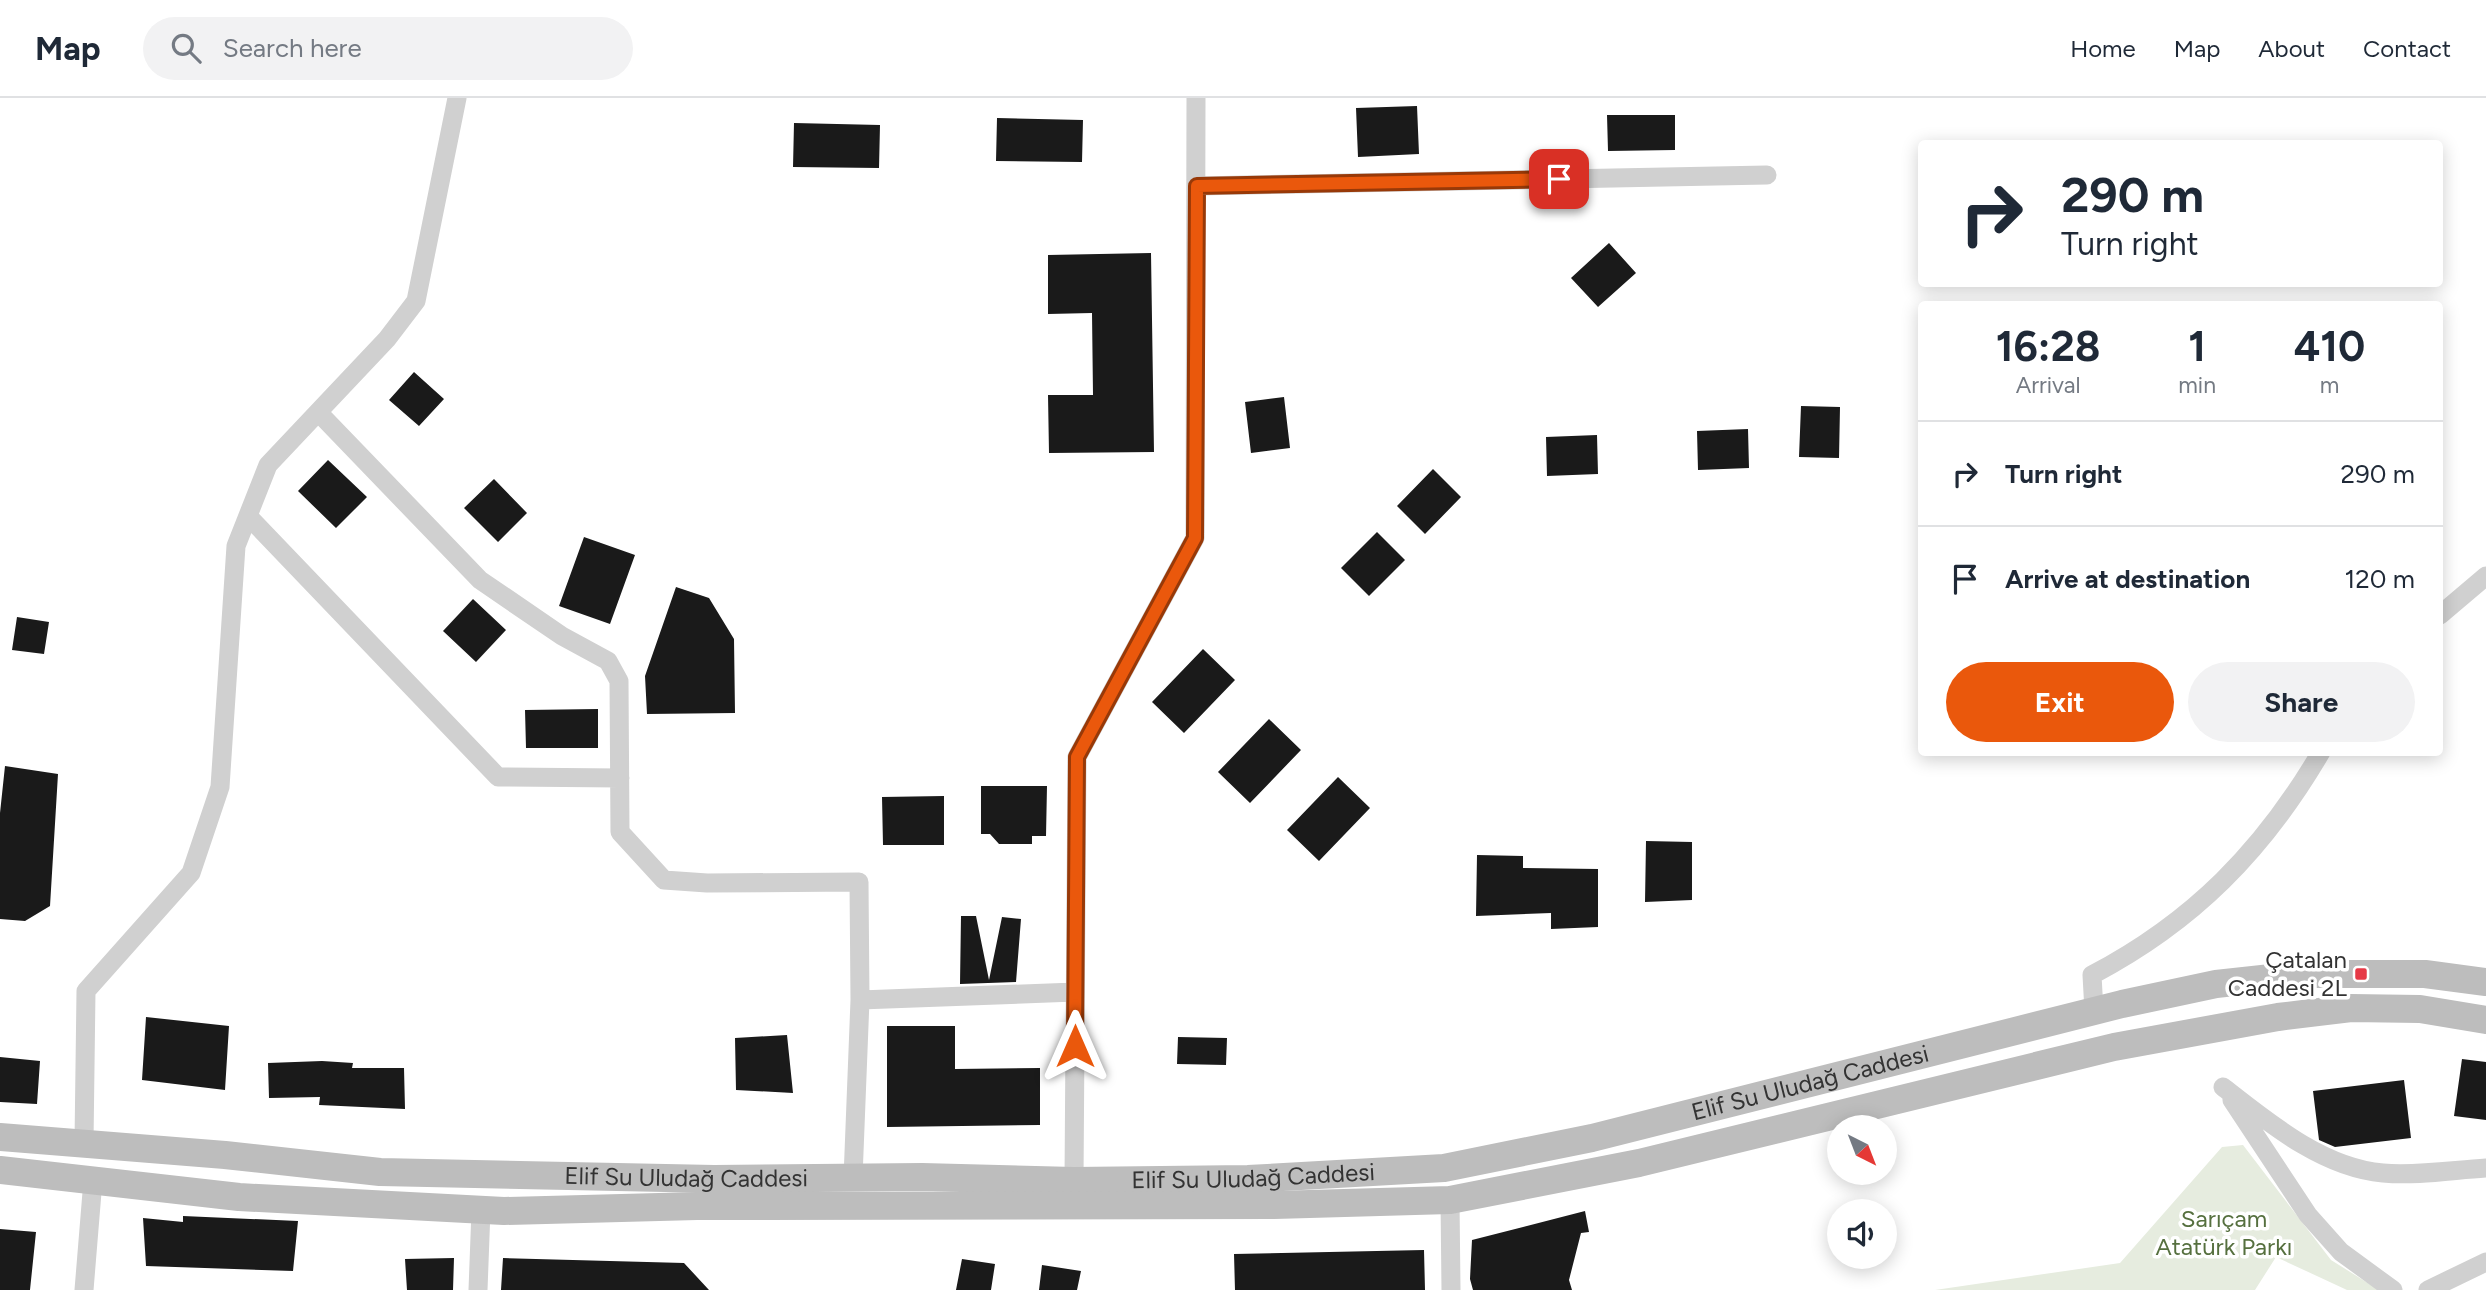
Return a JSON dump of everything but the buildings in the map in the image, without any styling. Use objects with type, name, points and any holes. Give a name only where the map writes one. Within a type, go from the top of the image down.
[{"type":"main road","name":"Elif Su Uludağ Caddesi","points":[[0,1137],[84,1142],[380,1172],[714,1179],[1074,1181],[1248,1179],[1444,1168],[1592,1138],[2094,1011],[2216,984],[2307,974],[2425,974],[2486,982]]},
{"type":"main road","name":"Elif Su Uludağ Caddesi","points":[[0,1170],[239,1197],[481,1210],[697,1206],[1274,1205],[1450,1200],[1653,1160],[2114,1046],[2278,1017],[2351,1008],[2420,1009],[2486,1020]]},
{"type":"street","points":[[84,1142],[86,991],[191,873],[220,787],[236,547],[268,465],[387,339],[416,301],[457,98]]},
{"type":"street","points":[[1074,1181],[1077,757],[1195,538],[1196,98]]},
{"type":"street","points":[[1197,186],[1767,175]]},
{"type":"street","points":[[319,414],[480,580],[562,636],[608,661],[619,681],[620,832],[664,880],[707,883],[859,882],[860,1000],[853,1178]]},
{"type":"street","points":[[249,517],[498,777],[620,778]]},
{"type":"street","points":[[2443,612],[2486,576]]},
{"type":"street","points":[[2094,1011],[2092,975],[2131,955],[2192,911],[2245,859],[2318,756]]},
{"type":"street","points":[[860,1000],[1075,992]]},
{"type":"street","points":[[2393,1290],[2341,1252],[2308,1215],[2224,1087],[2267,1121],[2342,1165],[2383,1173],[2486,1168]]},
{"type":"street","points":[[85,1290],[93,1180]]},
{"type":"street","points":[[1450,1200],[1451,1290]]},
{"type":"street","points":[[478,1290],[481,1210]]},
{"type":"street","points":[[2428,1290],[2486,1262]]},
{"type":"green space","name":"Sarıçam Atatürk Parkı","points":[[2243,1145],[2331,1260],[2379,1290],[2347,1290],[2276,1257],[2255,1290],[1935,1290],[2120,1263],[2222,1147]]},
{"type":"place","name":"Çatalan Caddesi 2L","points":[[2361,974]]},
{"type":"route","points":[[1075,1046],[1077,757],[1195,538],[1197,186],[1559,179]]}]
